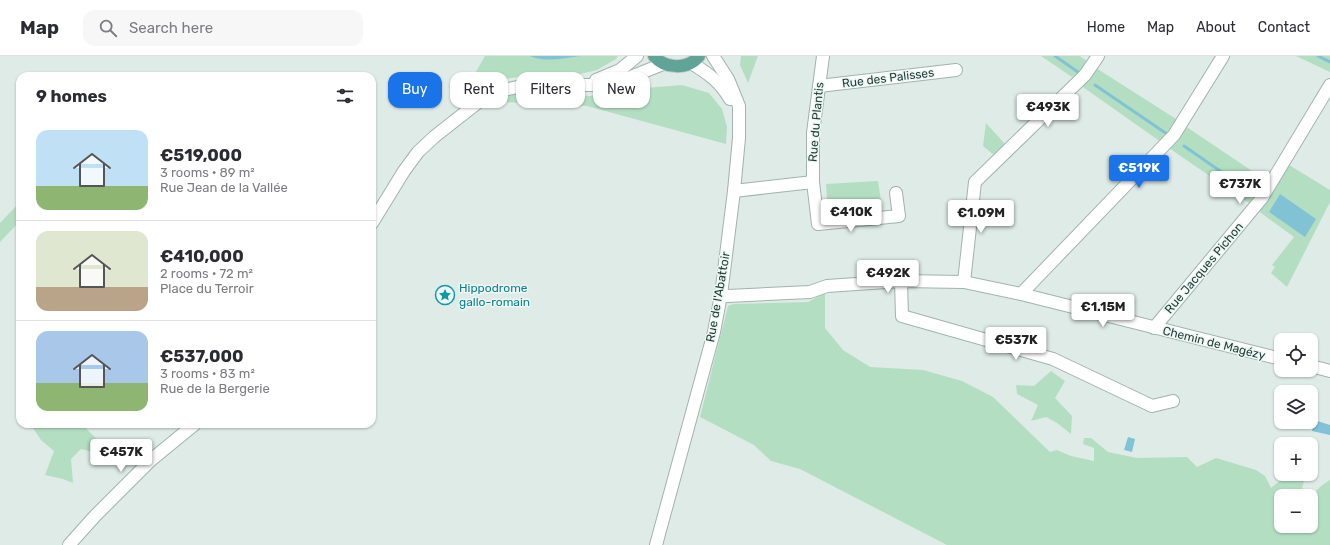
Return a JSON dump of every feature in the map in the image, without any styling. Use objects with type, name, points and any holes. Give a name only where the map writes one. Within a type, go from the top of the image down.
[{"type":"main road","points":[[658,60],[676,67],[695,60]]},
{"type":"street","points":[[585,82],[599,80],[620,70],[637,56]]},
{"type":"street","points":[[713,56],[732,88],[739,106],[739,120]]},
{"type":"street","name":"Rue du Plantis","points":[[823,56],[813,134],[813,182],[818,224],[899,216],[896,193]]},
{"type":"street","points":[[964,282],[975,182],[1085,75],[1098,56]]},
{"type":"street","points":[[1021,294],[1174,135],[1223,56]]},
{"type":"street","points":[[585,84],[599,85],[618,82],[658,60]]},
{"type":"street","name":"Rue de l'Abattoir","points":[[656,545],[714,332],[721,295],[739,138],[739,120],[732,102],[719,82],[695,60]]},
{"type":"street","name":"Rue des Palisses","points":[[819,86],[956,70]]},
{"type":"street","name":"Rue Jacques Pichon","points":[[1154,328],[1262,198],[1330,85]]},
{"type":"street","points":[[376,216],[404,170],[418,152],[434,137],[481,100],[503,90],[516,87]]},
{"type":"street","points":[[734,191],[813,182]]},
{"type":"street","points":[[901,281],[902,316],[1053,359],[1152,406],[1173,400]]},
{"type":"street","name":"Chemin de Magézy","points":[[721,295],[728,296],[810,292],[827,286],[901,281],[964,282],[1021,294],[1274,357]]},
{"type":"street","points":[[1318,368],[1330,371]]},
{"type":"street","points":[[69,545],[95,516],[151,460],[190,428]]},
{"type":"green space","points":[[485,56],[618,56],[616,59],[597,70],[585,73],[516,72],[516,78],[508,79],[508,72],[476,72]]},
{"type":"green space","points":[[741,56],[758,56],[748,83],[740,65]]},
{"type":"green space","points":[[1041,56],[1080,56],[1088,62],[1083,69],[1072,77]]},
{"type":"green space","points":[[1296,56],[1330,56],[1330,72]]},
{"type":"green space","points":[[1096,68],[1176,119],[1161,142],[1080,85]]},
{"type":"green space","points":[[682,85],[709,93],[722,109],[727,127],[726,144],[594,108],[650,108],[650,88]]},
{"type":"green space","points":[[516,94],[516,103],[508,102],[508,96]]},
{"type":"green space","points":[[593,95],[593,108],[585,106],[585,96]]},
{"type":"green space","points":[[986,123],[1006,145],[995,156],[983,146]]},
{"type":"green space","points":[[1185,126],[1264,179],[1249,203],[1169,148]]},
{"type":"green space","points":[[1289,165],[1330,190],[1330,202],[1287,287],[1271,273],[1275,267],[1272,265],[1294,237],[1257,210]]},
{"type":"green space","points":[[878,181],[882,207],[828,212],[826,184]]},
{"type":"green space","points":[[16,206],[16,225],[0,242],[0,223]]},
{"type":"green space","points":[[825,293],[825,328],[843,350],[870,367],[923,370],[962,381],[993,397],[1050,452],[1057,450],[1071,456],[1094,461],[1094,448],[1083,444],[1084,438],[1091,438],[1108,452],[1137,458],[1187,457],[1197,467],[1216,458],[1256,470],[1265,476],[1271,488],[1280,481],[1304,481],[1302,489],[1274,489],[1274,533],[1318,533],[1318,489],[1330,480],[1330,545],[947,545],[800,469],[771,461],[754,445],[700,417],[728,306],[734,304],[808,302]]},
{"type":"green space","points":[[1051,371],[1065,381],[1055,398],[1072,416],[1071,434],[1057,423],[1046,417],[1031,421],[1038,405],[1017,394],[1016,385],[1034,386]]},
{"type":"green space","points":[[33,428],[86,428],[115,459],[108,462],[97,453],[81,449],[71,459],[73,483],[45,475],[54,451],[41,440]]},
{"type":"water","points":[[530,56],[581,56],[549,60]]},
{"type":"water","points":[[1280,194],[1316,219],[1305,237],[1269,212]]},
{"type":"water","points":[[1318,421],[1330,425],[1330,435],[1312,431],[1312,429],[1318,429]]},
{"type":"water","points":[[1128,437],[1135,439],[1132,452],[1124,450]]},
{"type":"waterway","points":[[1055,56],[1078,72]]},
{"type":"waterway","points":[[1318,56],[1330,62]]},
{"type":"waterway","points":[[1095,85],[1167,134]]},
{"type":"waterway","points":[[1184,146],[1252,193]]},
{"type":"place","name":"Hippodrome gallo-romain","points":[[445,295]]}]
